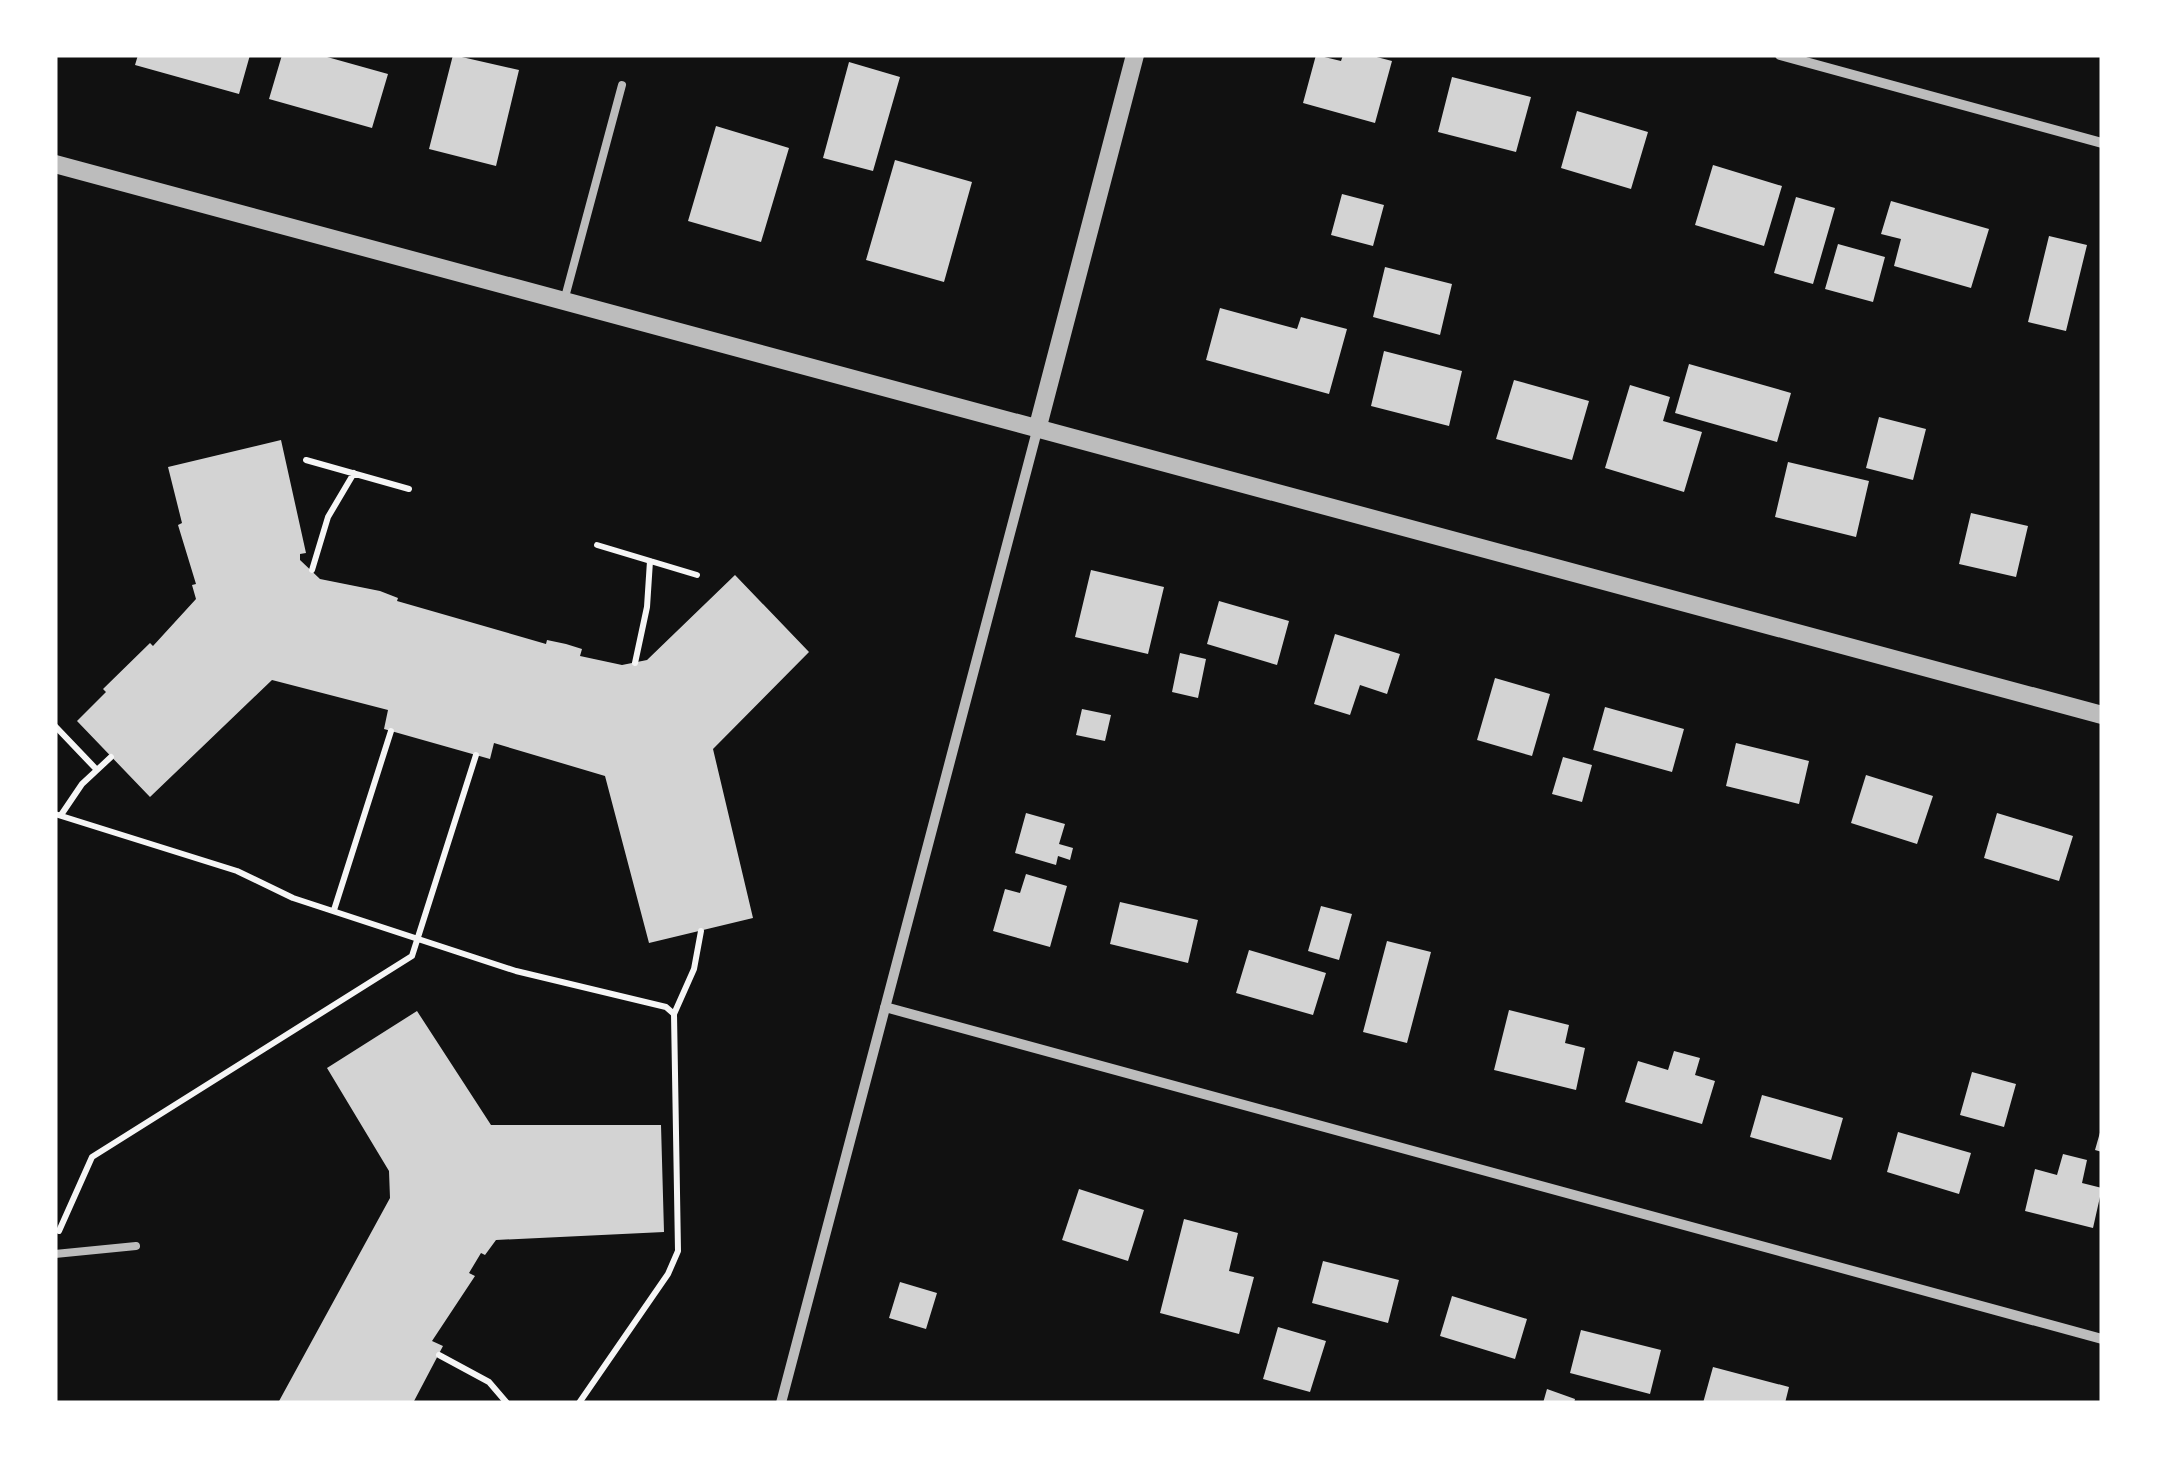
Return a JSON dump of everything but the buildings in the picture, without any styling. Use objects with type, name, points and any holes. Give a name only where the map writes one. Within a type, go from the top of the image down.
[{"type":"street","points":[[781,1403],[1136,55]]},
{"type":"street","points":[[1780,55],[2102,143]]},
{"type":"street","points":[[55,164],[2102,714]]},
{"type":"street","points":[[885,1007],[2102,1339]]},
{"type":"lane","points":[[564,300],[622,85]]},
{"type":"lane","points":[[55,1254],[136,1246]]},
{"type":"path","points":[[306,460],[408,489]]},
{"type":"path","points":[[312,570],[328,518],[354,474]]},
{"type":"path","points":[[597,545],[697,575]]},
{"type":"path","points":[[635,663],[647,607],[650,561]]},
{"type":"path","points":[[55,726],[97,770]]},
{"type":"path","points":[[334,910],[391,731]]},
{"type":"path","points":[[55,1242],[92,1157],[412,956],[476,755]]},
{"type":"path","points":[[111,757],[58,814],[237,871],[278,892],[516,971],[666,1007],[674,1014]]},
{"type":"path","points":[[579,1403],[668,1274],[678,1252],[674,1014],[694,970],[701,931]]},
{"type":"path","points":[[439,1356],[490,1382],[507,1403]]}]
